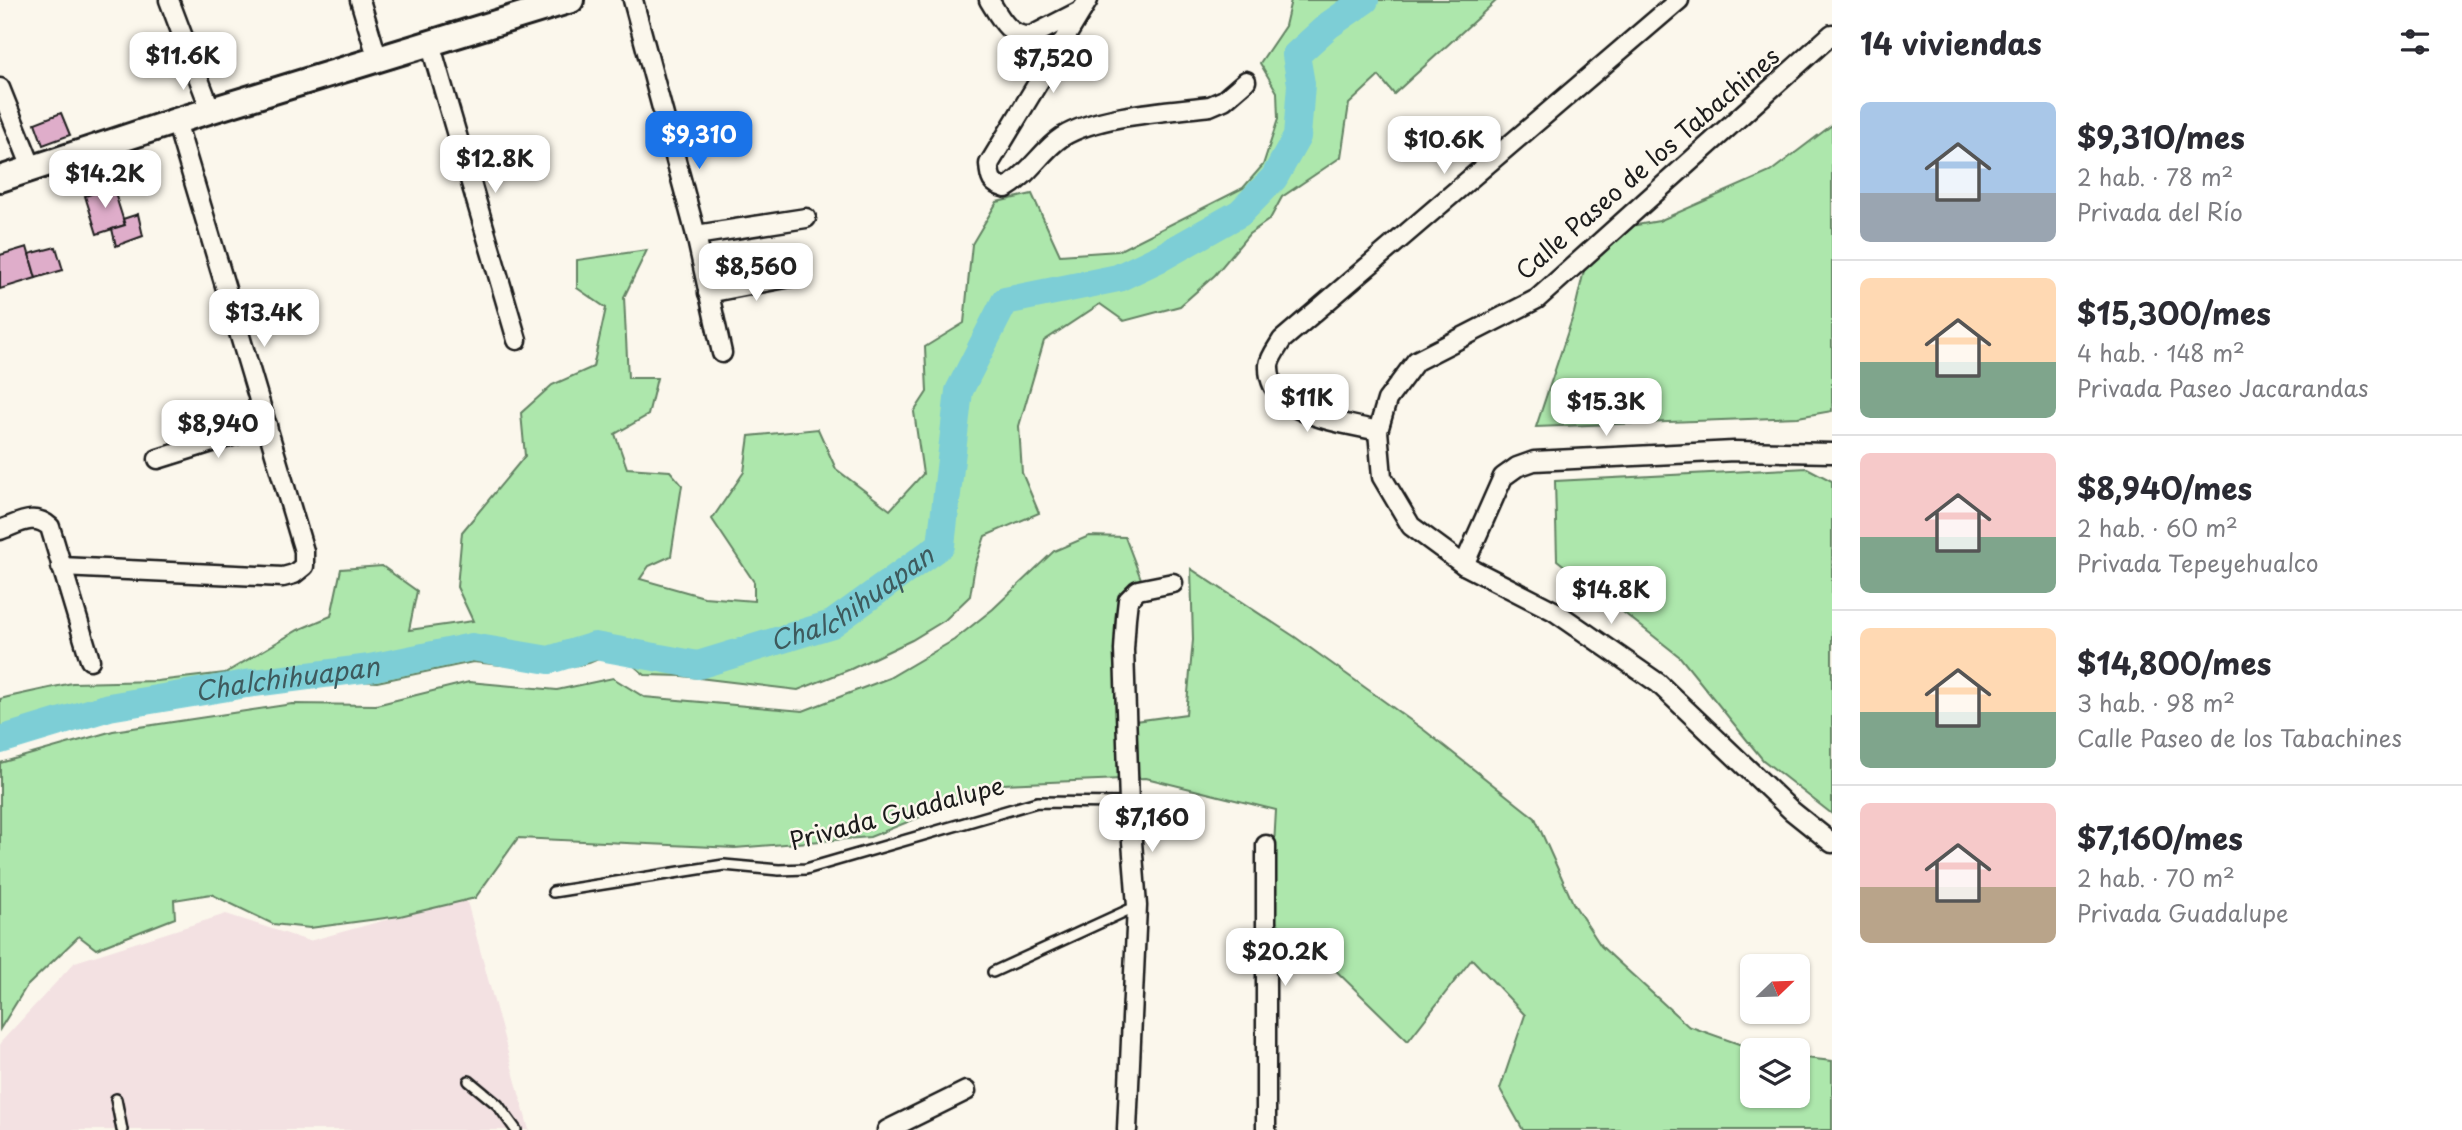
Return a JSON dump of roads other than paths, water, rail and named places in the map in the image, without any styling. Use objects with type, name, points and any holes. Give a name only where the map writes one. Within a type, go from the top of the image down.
[{"type":"main road","points":[[0,179],[176,121],[430,43],[524,7],[571,0]]},
{"type":"street","points":[[169,0],[211,111]]},
{"type":"street","points":[[360,0],[378,60]]},
{"type":"street","points":[[633,0],[696,235],[722,352]]},
{"type":"street","points":[[989,0],[1005,25],[1022,37],[1031,36],[1085,5]]},
{"type":"street","points":[[1378,430],[1305,414],[1285,400],[1272,381],[1269,362],[1282,340],[1679,0]]},
{"type":"street","points":[[1085,5],[989,164],[990,178],[996,185],[1006,188],[1019,180],[1062,137],[1098,123],[1210,106],[1224,100],[1247,81]]},
{"type":"street","name":"Calle Paseo de los Tabachines","points":[[1832,34],[1537,299],[1416,361],[1387,400],[1378,430],[1382,477],[1411,527],[1464,565],[1554,611],[1658,683],[1792,810],[1832,843]]},
{"type":"street","points":[[430,43],[517,340]]},
{"type":"street","points":[[0,88],[32,168]]},
{"type":"street","points":[[61,567],[283,577],[294,574],[304,566],[304,551],[176,121]]},
{"type":"street","points":[[696,235],[806,218]]},
{"type":"street","points":[[708,293],[796,276]]},
{"type":"street","points":[[158,459],[267,425]]},
{"type":"street","points":[[1464,565],[1503,477],[1517,467],[1534,461],[1734,451],[1832,453]]},
{"type":"street","points":[[0,530],[33,518],[42,520],[50,527],[90,660]]},
{"type":"street","points":[[1127,1130],[1137,906],[1129,803],[1125,650],[1128,600],[1138,590],[1173,583]]},
{"type":"street","points":[[1266,845],[1266,1130]]},
{"type":"street","points":[[887,1130],[966,1091]]},
{"type":"lane","name":"Privada Guadalupe","points":[[553,892],[724,865],[779,870],[806,869],[1037,802],[1129,803]]},
{"type":"lane","points":[[993,972],[1137,906]]},
{"type":"lane","points":[[469,1081],[498,1105],[516,1130]]},
{"type":"lane","points":[[116,1099],[122,1130]]},
{"type":"waterway","name":"Chalchihuapan","points":[[0,740],[109,707],[246,684],[370,668],[472,647],[549,660],[595,646],[698,665],[832,624],[941,545],[959,391],[1005,301],[1118,278],[1162,257],[1240,213],[1274,178],[1297,137],[1301,84],[1296,55],[1329,25],[1365,0]]}]
